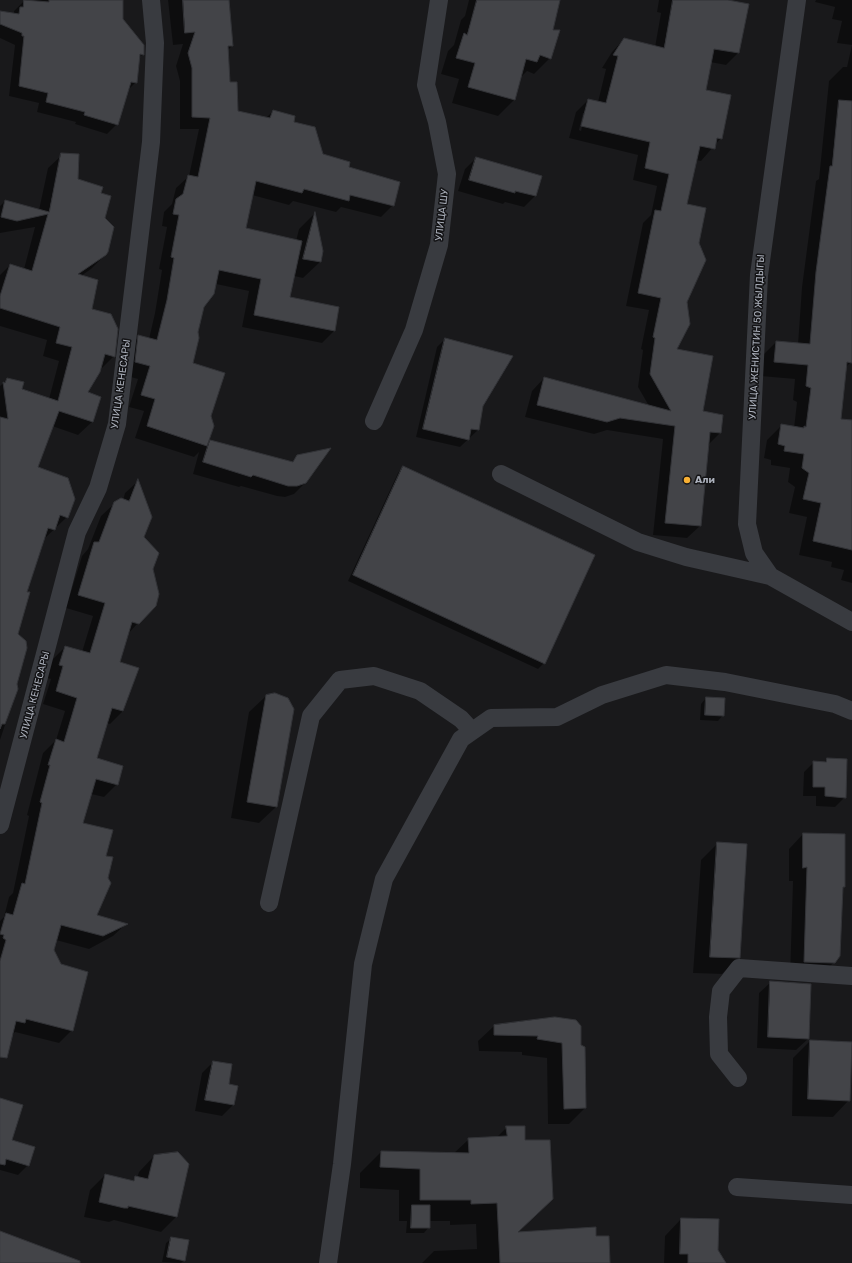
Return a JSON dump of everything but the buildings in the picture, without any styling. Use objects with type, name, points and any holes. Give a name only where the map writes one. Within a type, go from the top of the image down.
[{"type":"street","name":"УЛИЦА КЕНЕСАРЫ","points":[[0,825],[77,532],[98,488],[117,424],[151,142],[155,43],[151,0]]},
{"type":"street","name":"УЛИЦА ШУ","points":[[374,421],[414,330],[438,245],[447,174],[437,122],[426,86],[438,0]]},
{"type":"street","name":"УЛИЦА ЖЕНИСТИН 50 ЖЫЛДЫГЫ","points":[[797,0],[759,275],[747,524],[754,553],[770,576],[852,622]]},
{"type":"street","points":[[502,474],[638,542],[686,557],[770,576]]},
{"type":"street","points":[[328,1263],[342,1164],[363,964],[384,879],[461,739],[491,718],[557,716],[602,695],[666,675],[725,682],[835,704],[852,710]]},
{"type":"street","points":[[269,903],[311,716],[340,680],[374,676],[420,692],[461,719],[472,731]]},
{"type":"street","points":[[738,1078],[719,1054],[718,1017],[721,991],[739,968],[852,976]]},
{"type":"street","points":[[737,1188],[852,1195]]},
{"type":"place","name":"Али","points":[[687,480]]}]
